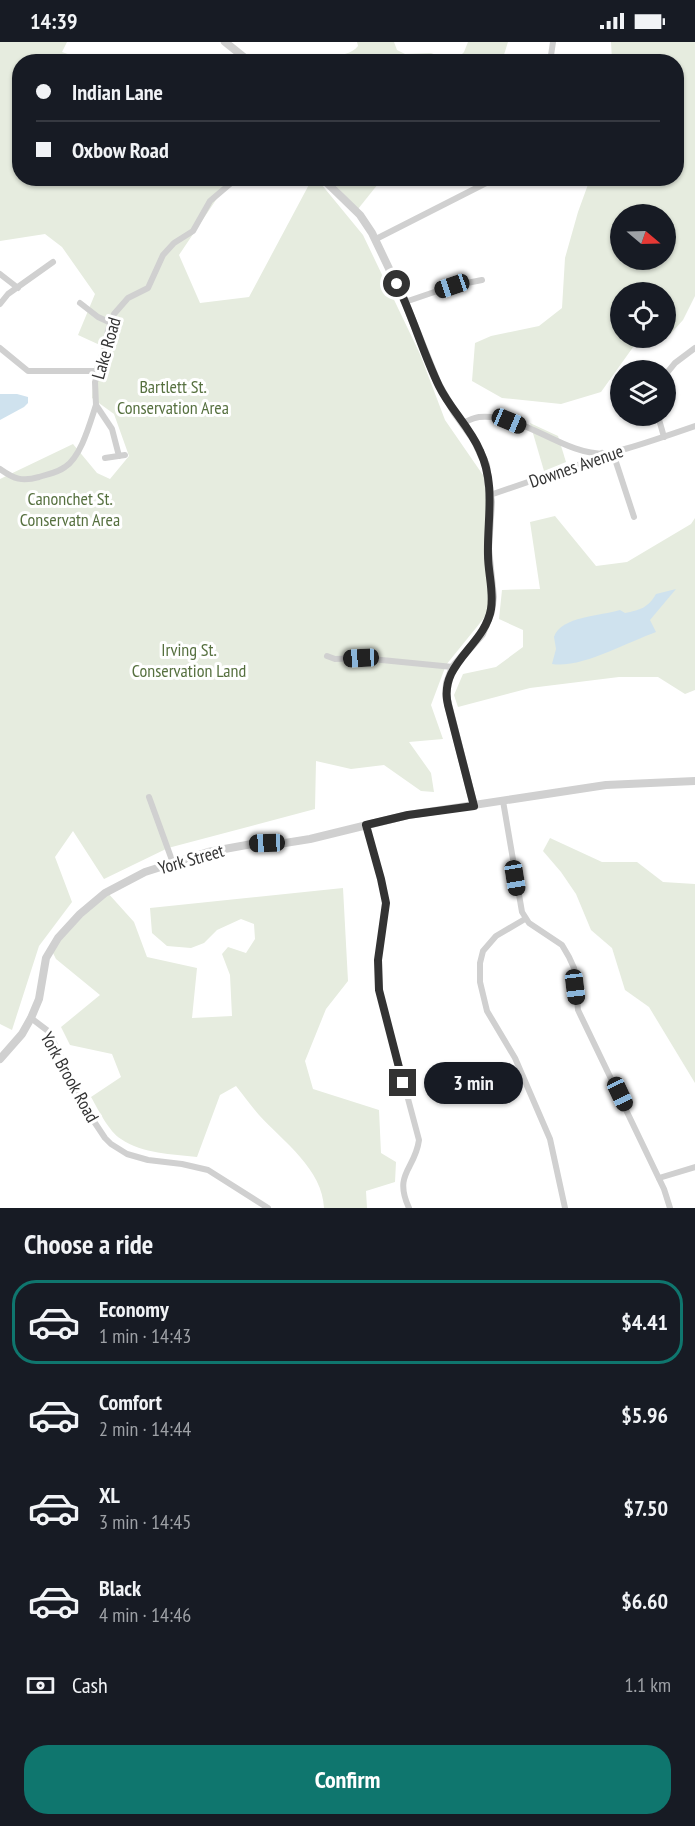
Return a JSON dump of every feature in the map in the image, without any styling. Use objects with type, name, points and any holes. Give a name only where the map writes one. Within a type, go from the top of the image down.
[{"type":"street","points":[[225,42],[240,54]]},
{"type":"street","name":"Lake Road","points":[[105,458],[122,455],[112,429],[96,405],[95,382],[104,357],[111,323],[120,305],[128,298],[148,288],[163,255],[170,247],[193,231],[210,201],[228,186]]},
{"type":"street","points":[[330,186],[360,214],[376,239],[405,302],[438,384],[446,400],[476,441],[483,457],[490,495],[488,549],[493,597],[491,612],[482,634],[453,667],[447,683],[446,696],[474,806]]},
{"type":"street","points":[[376,239],[480,186]]},
{"type":"street","points":[[0,304],[8,294],[53,262]]},
{"type":"street","points":[[0,274],[18,288]]},
{"type":"street","points":[[405,302],[452,286],[482,280]]},
{"type":"street","points":[[80,303],[98,317],[111,323]]},
{"type":"street","points":[[0,348],[28,371],[98,371]]},
{"type":"street","points":[[676,362],[695,348]]},
{"type":"street","points":[[0,469],[22,480],[63,469],[75,455],[86,434],[96,405]]},
{"type":"street","points":[[462,423],[478,417],[503,420],[558,442],[602,453]]},
{"type":"street","points":[[661,426],[664,437]]},
{"type":"street","name":"Downes Avenue","points":[[490,495],[586,463],[599,457],[602,453],[613,453],[695,426]]},
{"type":"street","points":[[613,453],[634,517]]},
{"type":"street","points":[[327,656],[335,659],[361,658],[453,667]]},
{"type":"street","name":"York Street","points":[[0,1059],[22,1034],[31,1018],[39,999],[46,958],[67,927],[93,902],[139,875],[208,852],[235,846],[310,839],[408,815],[606,785],[695,781]]},
{"type":"street","points":[[149,797],[173,863]]},
{"type":"street","points":[[503,801],[522,912],[525,919],[540,932],[562,945],[569,957],[574,968],[578,1010],[620,1094],[659,1178],[670,1208]]},
{"type":"street","points":[[366,825],[386,903],[378,960],[379,990],[419,1140],[403,1178],[403,1195],[409,1208]]},
{"type":"street","points":[[525,919],[496,936],[483,951],[480,963],[480,982],[487,1011],[515,1058],[550,1139],[565,1208]]},
{"type":"street","name":"York Brook Road","points":[[31,1018],[48,1030],[93,1120],[111,1144],[127,1154],[148,1160],[208,1170],[268,1208]]},
{"type":"street","points":[[659,1178],[695,1167]]},
{"type":"green space","points":[[0,42],[67,42],[62,52],[68,54],[12,54],[12,186],[225,186],[179,255],[200,303],[249,297],[308,186],[323,186],[363,235],[420,354],[445,420],[485,478],[490,478],[489,529],[495,597],[487,618],[484,618],[446,665],[431,705],[443,739],[409,742],[431,773],[434,792],[421,791],[384,765],[351,769],[316,761],[315,809],[168,848],[104,879],[73,831],[55,857],[72,902],[39,946],[12,1030],[0,1024],[0,479],[73,444],[97,473],[110,479],[129,456],[114,414],[92,398],[94,368],[102,346],[78,335],[95,294],[62,247],[45,234],[0,241]]},
{"type":"green space","points":[[357,42],[394,42],[397,50],[405,54],[344,54],[358,46]]},
{"type":"green space","points":[[468,42],[508,42],[504,54],[462,54]]},
{"type":"green space","points":[[611,42],[695,42],[695,296],[683,320],[676,328],[676,282],[610,282],[610,348],[632,348],[624,360],[610,360],[610,379],[601,392],[561,404],[502,398],[472,381],[475,343],[491,336],[539,326],[562,308],[565,258],[587,186],[684,186],[684,54],[612,54]]},
{"type":"green space","points":[[336,186],[376,186],[358,209]]},
{"type":"green space","points":[[530,423],[558,436],[566,462],[544,471]]},
{"type":"green space","points":[[555,516],[596,566],[627,562],[691,524],[695,518],[695,690],[685,694],[658,677],[619,677],[530,688],[458,707],[454,695],[463,674],[496,667],[523,647],[523,630],[499,619],[502,590],[540,589],[530,522]]},
{"type":"green space","points":[[550,838],[602,862],[637,862],[663,882],[695,884],[695,1083],[649,1007],[625,990],[612,948],[591,930],[576,894],[543,851]]},
{"type":"green space","points":[[343,888],[348,981],[326,1009],[305,1061],[313,1089],[379,1110],[381,1153],[396,1162],[395,1182],[366,1191],[367,1208],[324,1208],[317,1181],[309,1169],[259,1115],[236,1086],[220,1095],[197,1157],[139,1148],[117,1136],[104,1120],[91,1097],[121,1077],[112,1054],[70,1045],[61,1027],[100,995],[56,959],[51,949],[107,892],[134,922],[147,957],[197,968],[192,1018],[232,1016],[230,975],[222,954],[228,947],[246,953],[255,939],[254,924],[241,919],[217,930],[204,943],[191,948],[167,946],[152,933],[150,908]]},
{"type":"water","points":[[0,394],[17,394],[28,397],[28,403],[0,420]]},
{"type":"water","points":[[676,589],[650,620],[656,632],[590,659],[576,663],[552,664],[556,649],[554,637],[565,625],[582,618],[620,610],[625,613],[635,611],[647,605],[656,594]]},
{"type":"route","points":[[397,284],[438,384],[454,413],[476,441],[486,465],[491,508],[488,557],[493,597],[486,627],[453,667],[446,689],[474,806],[408,815],[366,825],[386,903],[378,960],[379,990],[403,1083]]},
{"type":"park label","name":"Bartlett St. Conservation Area","points":[[173,396]]},
{"type":"park label","name":"Canonchet St. Conservatn Area","points":[[70,508]]},
{"type":"park label","name":"Irving St. Conservation Land","points":[[189,659]]}]
